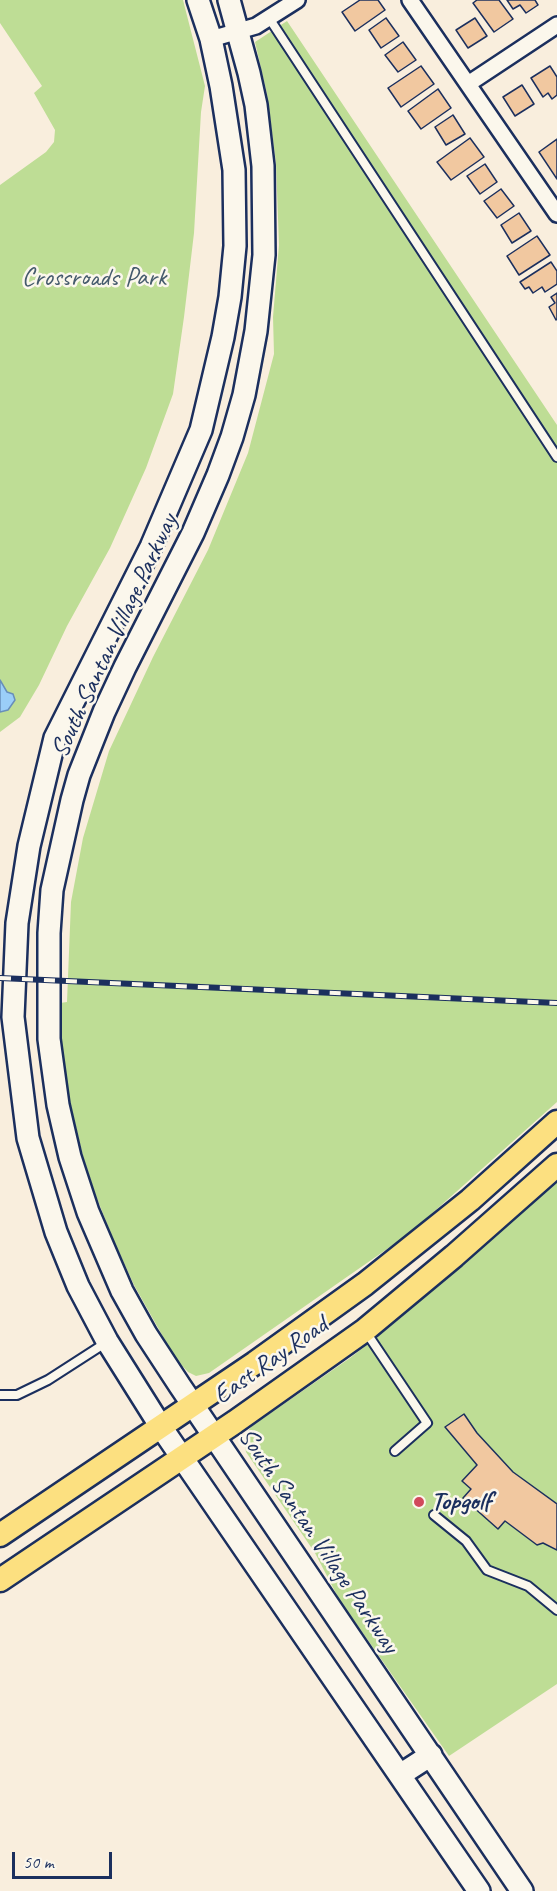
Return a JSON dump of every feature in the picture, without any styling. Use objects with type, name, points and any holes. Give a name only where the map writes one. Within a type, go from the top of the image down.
[{"type":"main road","name":"South Santan Village Parkway","points":[[198,0],[211,39],[221,86],[234,170],[235,246],[224,337],[201,430],[146,558],[55,738],[29,846],[17,923],[13,1017],[28,1138],[56,1232],[78,1286],[107,1341],[161,1426],[479,1891]]},
{"type":"main road","name":"South Santan Village Parkway","points":[[229,0],[256,105],[263,166],[262,279],[251,360],[232,437],[218,475],[188,543],[124,667],[79,775],[52,890],[49,933],[49,1039],[58,1105],[70,1157],[88,1212],[122,1291],[150,1341],[522,1891]]},
{"type":"main road","name":"East Ray Road","points":[[0,1535],[283,1344],[390,1265],[470,1200],[557,1122]]},
{"type":"main road","name":"East Ray Road","points":[[0,1580],[365,1330],[454,1256],[557,1165]]},
{"type":"main road","points":[[400,1775],[431,1755]]},
{"type":"street","points":[[211,39],[256,26],[297,0]]},
{"type":"street","points":[[410,0],[557,214]]},
{"type":"street","points":[[468,84],[557,24]]},
{"type":"lane","points":[[269,18],[557,457]]},
{"type":"lane","points":[[365,1330],[427,1422],[395,1450]]},
{"type":"lane","points":[[0,1395],[17,1395],[48,1380],[107,1341]]},
{"type":"lane","points":[[434,1515],[466,1541],[487,1570],[528,1586],[557,1610]]},
{"type":"green space","name":"Crossroads Park","points":[[0,0],[183,0],[205,86],[201,112],[194,233],[173,394],[146,468],[110,548],[20,717],[0,732],[0,185],[46,152],[54,142],[55,130],[34,93],[42,86],[0,23]]},
{"type":"green space","points":[[287,21],[557,425],[557,1102],[410,1233],[209,1373],[196,1376],[188,1372],[175,1358],[134,1285],[96,1196],[83,1156],[67,1089],[61,1050],[60,1003],[67,1002],[71,902],[83,838],[109,751],[153,657],[208,550],[248,453],[274,354],[273,317],[279,245],[276,163],[267,94],[255,42]]},
{"type":"green space","name":"Topgolf","points":[[557,1181],[557,1684],[449,1756],[339,1599],[315,1553],[246,1452],[244,1439],[252,1426],[350,1358],[392,1325]]},
{"type":"water","points":[[0,680],[7,692],[13,694],[15,700],[8,710],[0,712]]},
{"type":"building","points":[[360,0],[378,0],[385,10],[355,31],[342,12]]},
{"type":"building","points":[[477,0],[499,0],[513,19],[494,32],[473,3]]},
{"type":"building","points":[[507,0],[535,0],[538,5],[526,13],[520,5],[513,9]]},
{"type":"building","points":[[386,18],[399,36],[381,48],[369,30]]},
{"type":"building","points":[[475,18],[487,36],[468,48],[456,30]]},
{"type":"building","points":[[403,42],[416,60],[398,72],[385,55]]},
{"type":"building","points":[[421,66],[434,84],[401,107],[388,88]]},
{"type":"building","points":[[550,66],[557,77],[557,95],[552,99],[548,93],[543,97],[531,78]]},
{"type":"building","points":[[522,85],[534,104],[515,116],[503,97]]},
{"type":"building","points":[[438,89],[451,108],[421,129],[408,111]]},
{"type":"building","points":[[453,115],[465,134],[446,145],[435,127]]},
{"type":"building","points":[[470,138],[484,157],[451,180],[437,162]]},
{"type":"building","points":[[557,139],[557,179],[539,152]]},
{"type":"building","points":[[485,164],[497,182],[480,194],[467,176]]},
{"type":"building","points":[[501,189],[514,206],[497,218],[484,201]]},
{"type":"building","points":[[519,213],[531,231],[512,243],[501,225]]},
{"type":"building","points":[[537,236],[550,255],[519,275],[507,256]]},
{"type":"building","points":[[551,262],[557,271],[557,284],[545,292],[542,287],[533,293],[529,287],[525,289],[520,282]]},
{"type":"building","points":[[557,293],[556,320],[549,307],[555,303],[551,297]]},
{"type":"building","points":[[464,1414],[477,1433],[513,1472],[557,1504],[557,1550],[543,1543],[537,1545],[505,1521],[498,1529],[463,1498],[471,1489],[462,1481],[477,1465],[445,1427]]},
{"type":"railway","points":[[0,978],[557,1003]]},
{"type":"place","name":"Topgolf","points":[[419,1502]]}]
